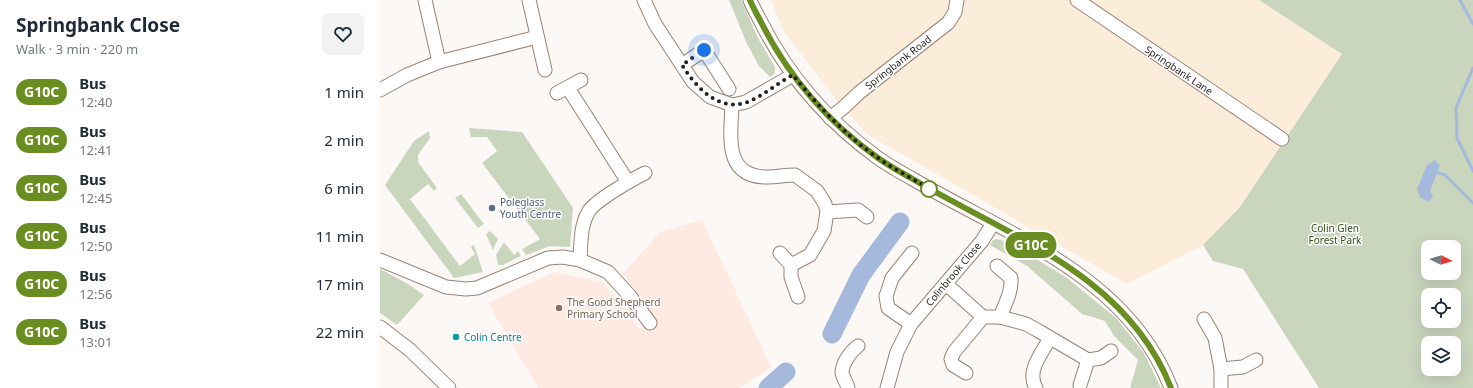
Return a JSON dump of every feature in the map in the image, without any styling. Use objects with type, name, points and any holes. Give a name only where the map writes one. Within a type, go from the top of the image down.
[{"type":"street","points":[[425,0],[440,62]]},
{"type":"street","points":[[529,0],[545,70]]},
{"type":"street","points":[[644,0],[655,24],[693,82],[710,97],[732,105],[746,102],[793,75]]},
{"type":"street","points":[[750,0],[768,36],[784,63],[809,95],[830,118],[854,140],[879,159],[931,190],[993,223],[1079,274],[1093,284],[1120,309],[1141,333],[1155,353],[1171,388]]},
{"type":"street","name":"Springbank Road","points":[[830,118],[860,92],[948,23],[955,12],[957,0]]},
{"type":"street","name":"Springbank Lane","points":[[1077,0],[1282,139]]},
{"type":"street","points":[[380,90],[407,75],[440,62],[537,37]]},
{"type":"street","points":[[682,65],[704,50],[729,89]]},
{"type":"street","points":[[581,80],[562,90],[628,182]]},
{"type":"street","points":[[732,105],[731,150],[736,164],[750,174],[766,177],[795,175],[817,191],[825,204],[827,212],[824,231],[810,255],[791,265]]},
{"type":"street","points":[[580,260],[584,223],[589,211],[628,182],[645,173]]},
{"type":"street","points":[[827,212],[858,210],[867,217]]},
{"type":"street","name":"Colinbrook Close","points":[[887,388],[897,352],[911,324],[946,284],[976,245],[982,241],[993,223]]},
{"type":"street","points":[[780,253],[791,265],[791,277],[798,297]]},
{"type":"street","points":[[911,324],[888,308],[886,296],[892,278],[912,253]]},
{"type":"street","points":[[380,260],[446,287],[466,289],[477,288],[548,258],[563,257],[580,260],[608,272],[630,296],[650,323]]},
{"type":"street","points":[[998,266],[1011,278],[1009,294],[1000,317]]},
{"type":"street","points":[[946,284],[983,317],[1000,317],[1026,324],[1088,360],[1101,358],[1111,351]]},
{"type":"street","points":[[966,373],[953,365],[951,359],[954,352],[983,317]]},
{"type":"street","points":[[1204,319],[1215,338],[1221,369],[1221,388]]},
{"type":"street","points":[[380,327],[410,350],[441,386]]},
{"type":"street","points":[[1036,388],[1032,377],[1034,367],[1050,338]]},
{"type":"street","points":[[848,388],[842,373],[845,363],[852,350],[858,346]]},
{"type":"street","points":[[1080,385],[1088,360]]},
{"type":"street","points":[[1221,369],[1243,367],[1256,360]]},
{"type":"shaded area","points":[[771,0],[1259,0],[1342,54],[1240,207],[1203,245],[1127,284],[867,134],[843,108],[784,32]]},
{"type":"shaded area","name":"The Good Shepherd Primary School","points":[[702,220],[771,367],[739,388],[538,388],[488,303],[554,272],[602,282],[631,313],[639,329],[657,320],[623,274],[660,232]]},
{"type":"green space","points":[[729,0],[741,0],[759,40],[775,67],[775,73],[770,77],[759,66],[747,44]]},
{"type":"green space","name":"Colin Glen Forest Park","points":[[1259,0],[1473,0],[1473,388],[1319,388],[1243,269],[1213,261],[1203,245],[1240,207],[1342,54]]},
{"type":"green space","points":[[469,128],[522,132],[573,208],[570,247],[550,246],[526,255],[522,249],[540,239],[482,163],[497,151],[487,137],[471,137]]},
{"type":"green space","points":[[429,131],[430,138],[418,155],[418,162],[437,188],[434,191],[428,184],[410,199],[460,266],[475,254],[471,247],[474,245],[483,272],[454,278],[385,185],[414,141]]},
{"type":"green space","points":[[461,194],[484,224],[478,228],[455,198]]},
{"type":"green space","points":[[490,231],[498,239],[493,250],[486,234]]},
{"type":"green space","points":[[997,239],[1010,243],[1067,278],[1116,318],[1144,353],[1161,388],[1130,388],[1138,360],[1114,336],[1105,321],[1082,314],[1027,266],[990,245],[993,240]]},
{"type":"green space","points":[[504,242],[514,255],[518,251],[521,256],[503,265],[498,265],[496,255]]},
{"type":"green space","points":[[380,269],[408,284],[424,295],[397,325],[380,313]]},
{"type":"water","points":[[1435,160],[1440,165],[1430,191],[1433,197],[1428,202],[1420,197],[1417,189],[1427,165]]},
{"type":"waterway","points":[[1460,0],[1473,24]]},
{"type":"waterway","points":[[1473,68],[1456,108],[1457,138],[1473,171]]},
{"type":"waterway","points":[[1438,173],[1445,175],[1473,203]]},
{"type":"waterway","points":[[832,334],[861,275],[900,222]]},
{"type":"waterway","points":[[768,388],[786,372]]},
{"type":"bus line","name":"G10C","points":[[750,0],[768,36],[784,63],[809,95],[830,118],[854,140],[879,159],[931,190],[1054,258],[1093,284],[1129,318],[1141,333],[1155,353],[1171,388]]},
{"type":"place","name":"Poleglass Youth Centre","points":[[492,208]]},
{"type":"place","name":"The Good Shepherd Primary School","points":[[559,308]]},
{"type":"place","name":"Colin Centre","points":[[456,337]]},
{"type":"route","points":[[704,50],[682,65],[693,82],[710,97],[732,105],[746,102],[793,75],[830,118],[854,140],[879,159],[931,190],[929,189]]}]
